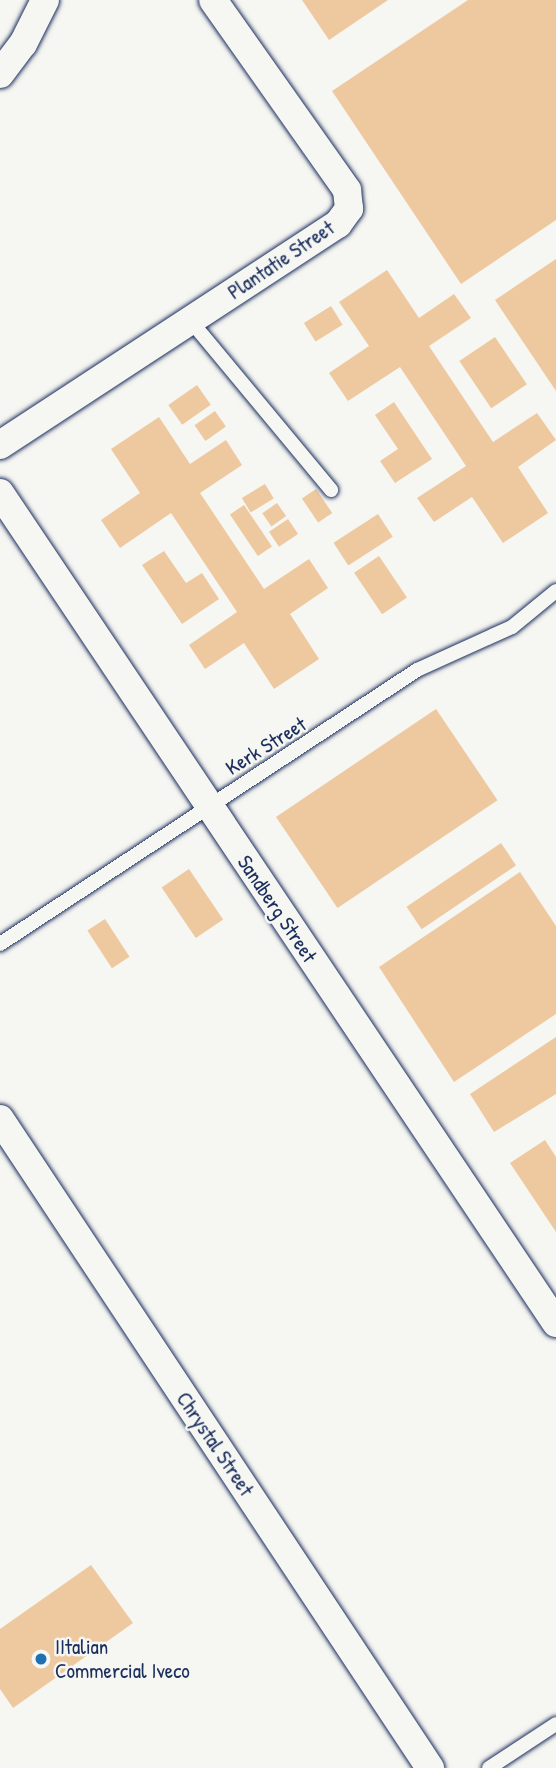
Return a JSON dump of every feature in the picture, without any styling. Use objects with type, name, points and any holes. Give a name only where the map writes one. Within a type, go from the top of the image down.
[{"type":"street","points":[[0,74],[23,44],[45,0]]},
{"type":"street","name":"Plantatie Street","points":[[0,445],[338,224],[349,209],[347,190],[213,0]]},
{"type":"street","name":"Sandberg Street","points":[[0,493],[556,1323]]},
{"type":"street","name":"Chrystal Street","points":[[0,1119],[430,1768]]},
{"type":"lane","points":[[191,320],[331,490]]},
{"type":"lane","name":"Kerk Street","points":[[0,944],[208,806],[355,716],[417,670],[512,627],[556,591]]},
{"type":"lane","points":[[489,1768],[556,1724]]},
{"type":"building","points":[[302,0],[388,0],[329,40]]},
{"type":"building","points":[[468,0],[556,0],[556,220],[461,284],[332,91]]},
{"type":"building","points":[[556,259],[556,391],[495,300]]},
{"type":"building","points":[[387,270],[419,318],[454,294],[471,318],[429,346],[493,442],[537,413],[556,440],[518,467],[548,513],[503,543],[472,497],[434,522],[417,498],[466,466],[400,367],[348,401],[329,373],[369,346],[339,302]]},
{"type":"building","points":[[331,306],[343,325],[316,342],[304,323]]},
{"type":"building","points":[[495,337],[527,384],[491,408],[459,361]]},
{"type":"building","points":[[197,385],[211,405],[182,425],[168,405]]},
{"type":"building","points":[[394,402],[432,459],[395,483],[380,461],[398,449],[375,415]]},
{"type":"building","points":[[215,411],[226,427],[205,441],[195,425]]},
{"type":"building","points":[[159,417],[190,464],[226,440],[242,465],[200,493],[264,589],[309,559],[328,588],[290,614],[319,659],[274,689],[244,643],[205,669],[189,645],[237,612],[171,513],[120,548],[101,520],[140,493],[111,449]]},
{"type":"building","points":[[265,484],[274,499],[251,512],[242,498]]},
{"type":"building","points":[[316,489],[332,513],[318,523],[302,499]]},
{"type":"building","points":[[277,503],[286,516],[271,526],[262,513]]},
{"type":"building","points":[[244,505],[272,546],[258,556],[230,515]]},
{"type":"building","points":[[378,514],[393,537],[348,566],[334,543]]},
{"type":"building","points":[[288,519],[298,534],[279,547],[269,532]]},
{"type":"building","points":[[164,551],[186,583],[202,573],[219,599],[182,624],[142,565]]},
{"type":"building","points":[[379,556],[407,597],[382,614],[354,573]]},
{"type":"building","points":[[436,709],[498,800],[338,908],[276,817]]},
{"type":"building","points":[[501,843],[516,865],[422,929],[406,907]]},
{"type":"building","points":[[189,869],[223,920],[196,938],[162,887]]},
{"type":"building","points":[[520,872],[556,926],[556,1014],[454,1082],[379,967]]},
{"type":"building","points":[[105,919],[130,957],[112,968],[87,930]]},
{"type":"building","points":[[556,1037],[556,1094],[494,1132],[470,1094]]},
{"type":"building","points":[[545,1140],[556,1157],[556,1232],[510,1163]]},
{"type":"building","name":"IItalian Commercial Iveco","points":[[91,1565],[133,1623],[13,1708],[0,1689],[0,1629]]},
{"type":"place","name":"IItalian Commercial Iveco","points":[[41,1659]]}]
